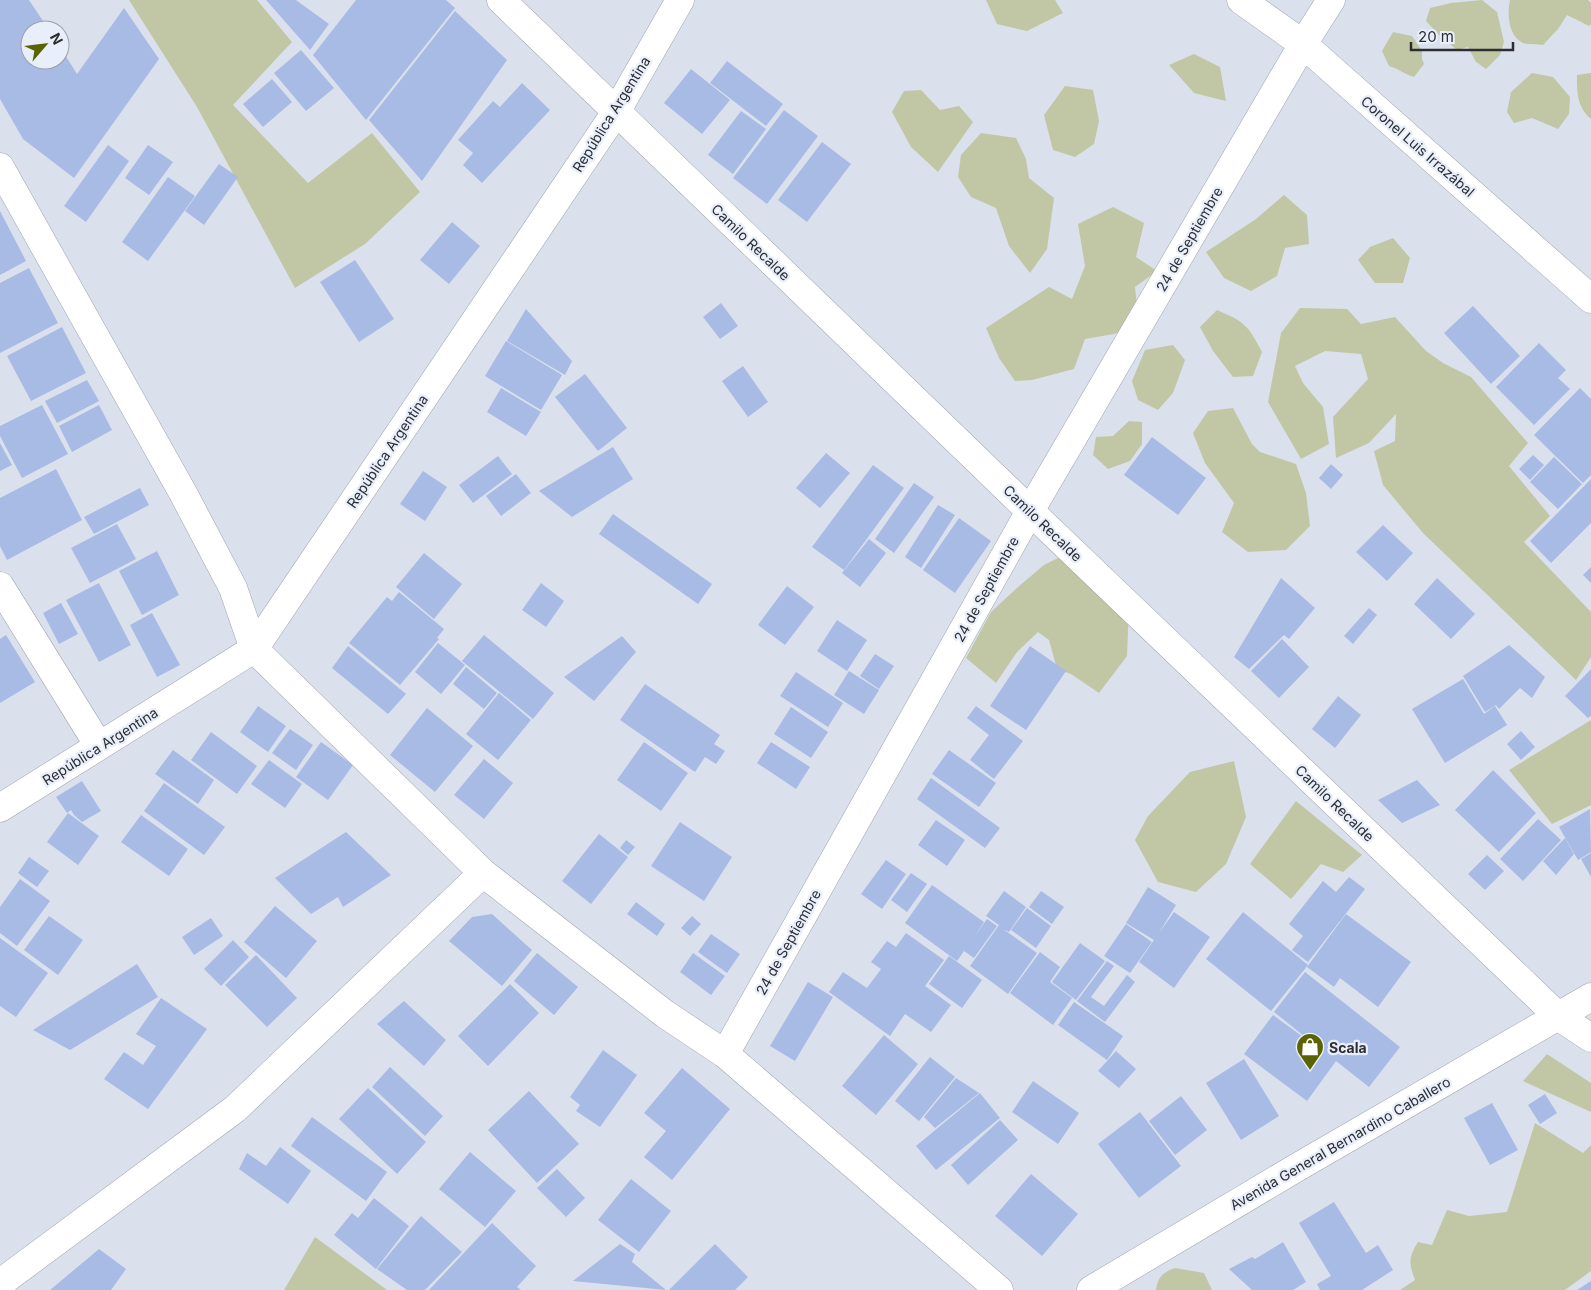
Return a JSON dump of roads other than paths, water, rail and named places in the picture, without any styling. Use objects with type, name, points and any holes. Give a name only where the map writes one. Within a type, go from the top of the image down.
[{"type":"street","name":"Camilo Recalde","points":[[500,0],[1558,1016],[1591,1038]]},
{"type":"street","name":"República Argentina","points":[[0,808],[254,649],[616,112],[680,0]]},
{"type":"street","name":"Coronel Luis Irrazábal","points":[[1241,0],[1303,44],[1591,299]]},
{"type":"street","name":"24 de Septiembre","points":[[725,1054],[1030,511],[1303,44],[1331,0]]},
{"type":"street","points":[[0,167],[183,493],[233,588],[254,649],[484,873],[665,1014],[725,1054],[999,1290]]},
{"type":"street","points":[[0,586],[99,746]]},
{"type":"street","points":[[2,1279],[235,1109],[484,873]]},
{"type":"street","name":"Avenida General Bernardino Caballero","points":[[1091,1290],[1304,1163],[1591,997]]},
{"type":"place","name":"Scala","points":[[1310,1071]]}]
